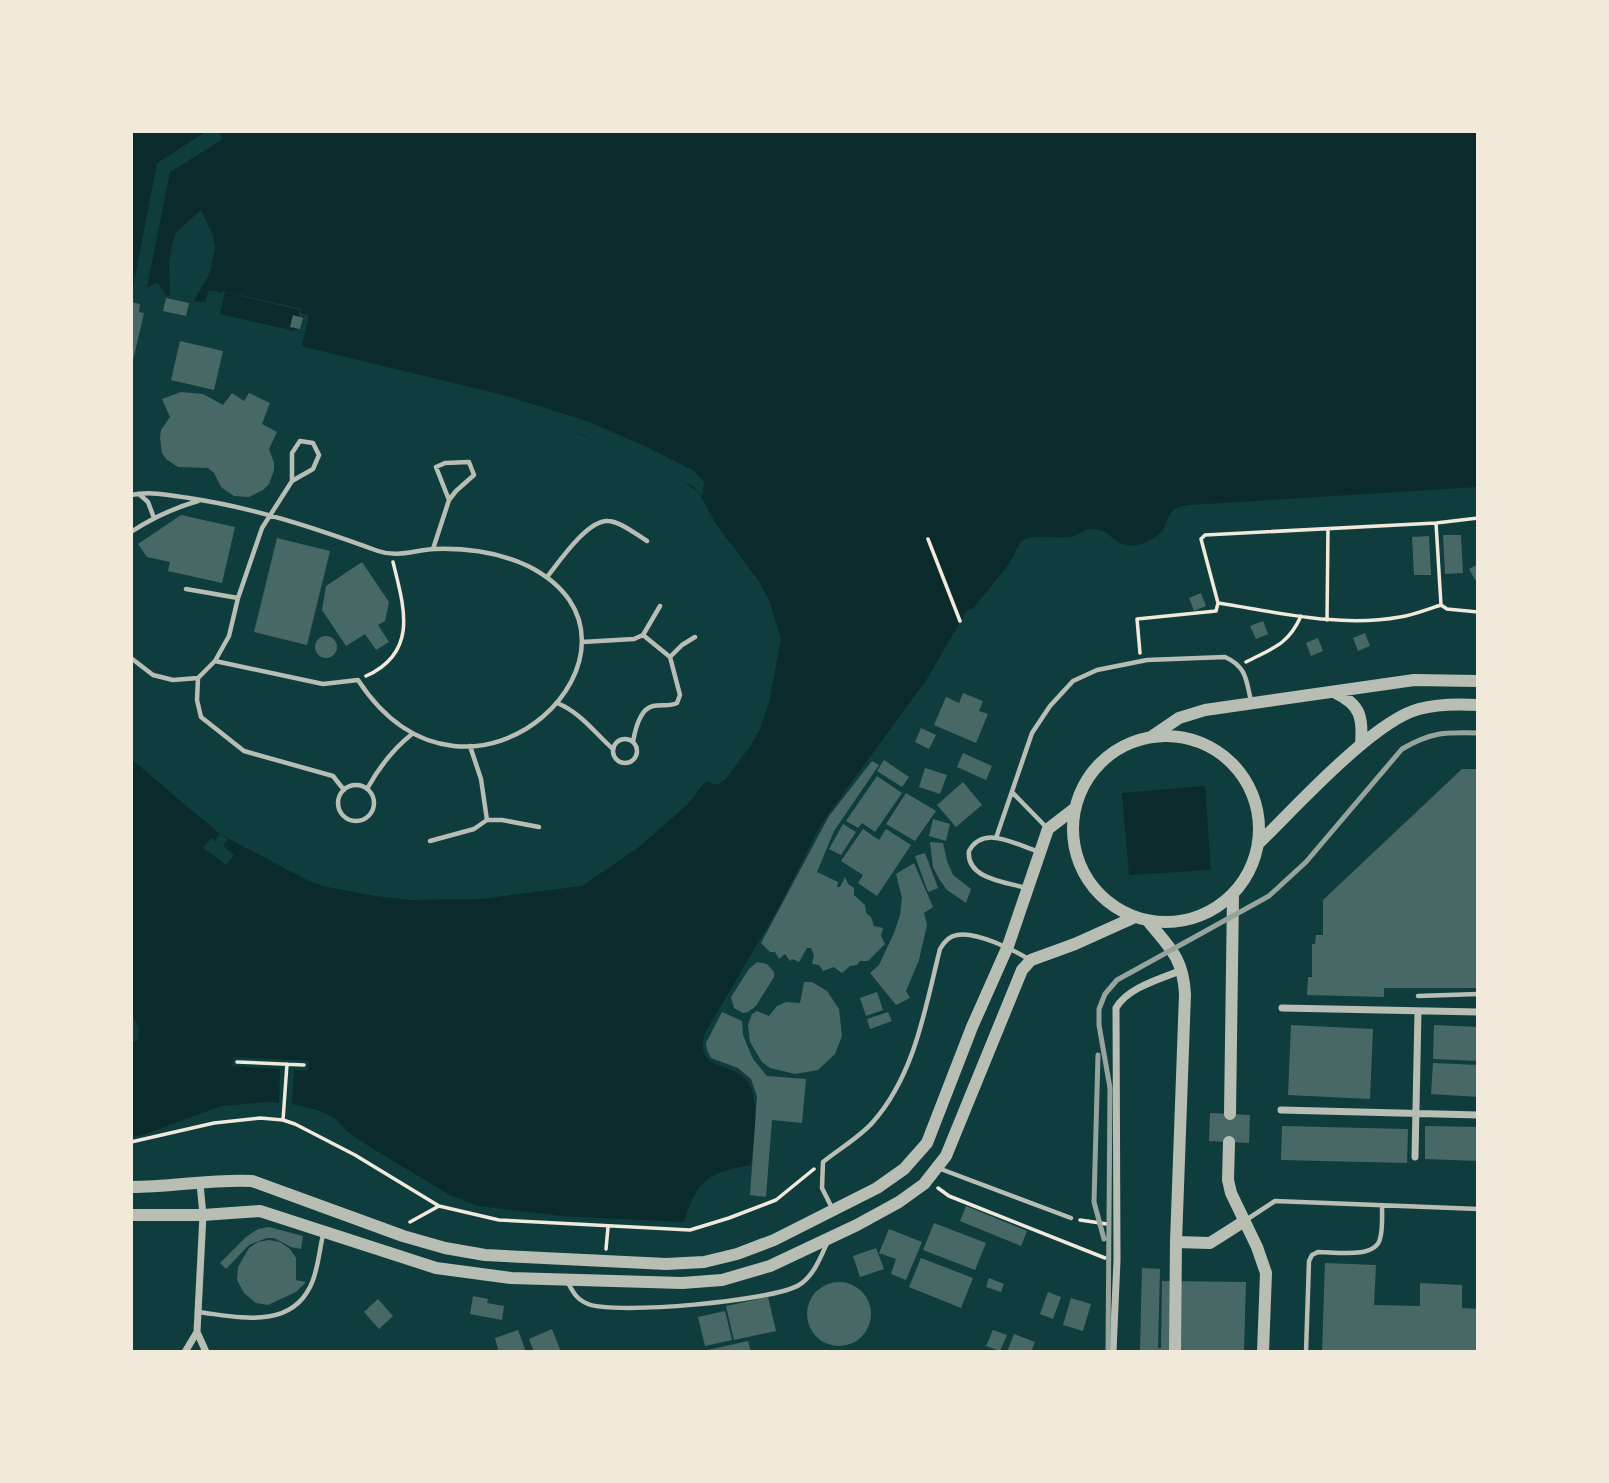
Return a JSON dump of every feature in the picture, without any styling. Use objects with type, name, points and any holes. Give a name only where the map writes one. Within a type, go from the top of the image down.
[{"type":"street","points":[[1150,737],[1180,718],[1205,710],[1414,680],[1478,681]]},
{"type":"street","points":[[1336,693],[1353,703],[1357,710],[1362,729],[1362,745]]},
{"type":"street","points":[[1259,843],[1362,745],[1388,724],[1418,709],[1478,705]]},
{"type":"street","points":[[1175,736],[1200,742],[1222,754],[1240,772],[1253,794],[1259,818],[1259,843],[1250,871],[1233,895],[1213,910],[1191,919],[1166,923],[1141,918],[1111,905],[1091,886],[1078,862],[1072,836],[1074,809],[1082,788],[1094,769],[1110,754],[1129,743],[1150,737],[1175,736]]},
{"type":"street","points":[[131,1187],[167,1187],[227,1180],[252,1181],[403,1236],[445,1248],[485,1255],[691,1262],[737,1254],[774,1240],[877,1188],[904,1169],[927,1143],[972,1027],[1008,946],[1048,829],[1074,809]]},
{"type":"street","points":[[1230,1114],[1233,895]]},
{"type":"street","points":[[131,1215],[203,1215],[260,1211],[436,1268],[511,1278],[682,1283],[722,1280],[770,1266],[899,1202],[928,1180],[938,1168],[957,1132],[1022,970],[1031,960],[1141,918]]},
{"type":"street","points":[[1141,918],[1171,950],[1183,970],[1185,994],[1175,1352]]},
{"type":"street","points":[[1112,1352],[1117,1261],[1116,1008],[1121,999],[1134,991],[1183,970]]},
{"type":"street","points":[[1282,1008],[1478,1012]]},
{"type":"street","points":[[1415,1157],[1418,1011]]},
{"type":"street","points":[[1281,1110],[1478,1115]]},
{"type":"street","points":[[1229,1142],[1228,1180],[1266,1273],[1263,1352]]},
{"type":"street","points":[[200,1184],[203,1215],[197,1332],[206,1352]]},
{"type":"street","points":[[1176,1242],[1210,1243],[1243,1222]]},
{"type":"street","points":[[185,1352],[197,1332]]},
{"type":"lane","points":[[131,658],[153,675],[173,680],[198,678],[215,661],[226,645],[238,598],[262,528],[292,481],[313,470],[319,455],[313,443],[300,441],[292,453],[292,481]]},
{"type":"lane","points":[[433,549],[449,500],[474,475],[469,462],[445,463],[436,467],[449,500]]},
{"type":"lane","points":[[131,495],[139,493],[203,500],[271,514],[392,555],[433,549],[497,555],[525,565],[547,577],[564,591],[578,613],[582,642],[569,687],[544,716],[513,737],[496,743],[470,746],[439,743],[412,734],[382,712],[358,680],[323,684],[215,661]]},
{"type":"lane","points":[[139,493],[148,502],[154,518]]},
{"type":"lane","points":[[131,533],[154,518],[203,500]]},
{"type":"lane","points":[[547,577],[568,550],[593,526],[604,520],[611,521],[647,541]]},
{"type":"lane","points":[[186,589],[238,598]]},
{"type":"lane","points":[[582,642],[617,642],[643,635],[660,606]]},
{"type":"lane","points":[[557,702],[582,719],[613,749],[617,760],[621,763],[630,762],[637,755],[634,742],[638,724],[647,709],[653,706],[671,706],[677,703],[680,695],[670,657],[643,635]]},
{"type":"lane","points":[[670,657],[695,637]]},
{"type":"lane","points":[[996,838],[1032,733],[1050,706],[1073,681],[1097,670],[1141,661],[1225,657],[1244,671],[1252,705]]},
{"type":"lane","points":[[198,678],[197,700],[201,717],[244,751],[332,776],[344,790]]},
{"type":"lane","points":[[367,789],[396,747],[412,734]]},
{"type":"lane","points":[[613,749],[620,740],[634,742]]},
{"type":"lane","points":[[470,746],[483,788],[487,820]]},
{"type":"lane","points":[[357,785],[367,789],[373,796],[374,806],[368,818],[353,821],[344,817],[338,809],[338,799],[344,790],[357,785]]},
{"type":"lane","points":[[1012,792],[1048,829]]},
{"type":"lane","points":[[430,841],[474,829],[487,820],[539,827]]},
{"type":"lane","points":[[1027,888],[980,874],[970,863],[969,851],[976,840],[996,838],[1040,852]]},
{"type":"lane","points":[[833,1211],[822,1188],[823,1162],[871,1125],[895,1094],[920,1032],[940,949],[946,940],[956,934],[967,935],[1008,946],[1031,960]]},
{"type":"lane","points":[[1418,996],[1478,994]]},
{"type":"lane","points":[[938,1168],[1071,1218]]},
{"type":"lane","points":[[1243,1222],[1275,1201],[1478,1209]]},
{"type":"lane","points":[[1306,1352],[1309,1261],[1312,1255],[1318,1252],[1368,1252],[1376,1247],[1380,1239],[1382,1205]]},
{"type":"lane","points":[[197,1312],[255,1320],[272,1318],[288,1310],[310,1289],[324,1230]]},
{"type":"lane","points":[[567,1279],[576,1297],[590,1305],[620,1308],[677,1307],[782,1292],[800,1285],[814,1270],[830,1238]]},
{"type":"path","points":[[1141,661],[1137,619],[1216,611],[1217,603],[1201,539],[1205,536],[1436,523],[1478,518]]},
{"type":"path","points":[[1436,523],[1441,605]]},
{"type":"path","points":[[1327,620],[1328,529]]},
{"type":"path","points":[[928,539],[960,621]]},
{"type":"path","points":[[358,680],[391,661],[402,631],[403,599],[392,555]]},
{"type":"path","points":[[1217,603],[1327,620],[1381,620],[1402,617],[1441,605],[1478,612]]},
{"type":"path","points":[[1240,666],[1294,634],[1301,616]]},
{"type":"path","points":[[237,1062],[303,1065]]},
{"type":"path","points":[[283,1119],[287,1064]]},
{"type":"path","points":[[131,1142],[214,1123],[260,1118],[283,1119],[355,1155],[439,1206],[499,1220],[690,1230],[776,1200],[823,1162]]},
{"type":"path","points":[[928,1180],[949,1196],[1117,1261]]},
{"type":"path","points":[[403,1236],[407,1224],[439,1206]]},
{"type":"path","points":[[1071,1218],[1116,1224]]},
{"type":"path","points":[[605,1261],[608,1227]]},
{"type":"water","points":[[131,131],[1478,131],[1478,487],[1182,506],[1171,513],[1160,533],[1138,545],[1124,544],[1094,529],[1069,537],[1038,537],[1021,541],[1009,564],[972,610],[967,610],[927,679],[821,824],[779,907],[705,1033],[705,1056],[737,1073],[751,1088],[755,1116],[751,1165],[724,1171],[706,1180],[694,1196],[684,1222],[562,1216],[478,1206],[450,1195],[373,1149],[348,1132],[335,1118],[292,1104],[269,1102],[221,1106],[131,1137],[131,1043],[138,1040],[139,1030],[131,1012],[131,759],[220,834],[322,886],[410,900],[482,899],[582,886],[639,847],[687,805],[706,781],[717,785],[725,780],[760,729],[769,703],[781,638],[769,600],[758,580],[716,524],[699,493],[685,482],[611,446],[525,416],[299,358],[309,315],[301,313],[302,309],[223,291],[209,290],[205,302],[200,302],[166,295],[158,283],[147,287],[131,286]]},
{"type":"water","points":[[225,292],[300,310],[295,331],[220,314]]},
{"type":"water","points":[[1205,786],[1211,870],[1129,875],[1122,793]]},
{"type":"pier","points":[[207,131],[218,131],[223,139],[170,172],[147,287],[133,287],[157,163]]},
{"type":"pier","points":[[201,210],[213,235],[215,248],[210,273],[193,302],[170,296],[169,262],[177,231]]},
{"type":"pier","points":[[301,346],[503,395],[587,421],[694,471],[704,482],[702,496],[693,486],[585,436],[525,416],[299,358]]},
{"type":"pier","points":[[220,834],[228,839],[223,846],[234,855],[226,865],[203,848],[211,838],[215,841]]},
{"type":"pier","points":[[233,1057],[309,1061],[308,1071],[294,1070],[292,1104],[279,1103],[280,1069],[232,1066]]},
{"type":"building","points":[[166,298],[189,303],[186,316],[163,311]]},
{"type":"building","points":[[131,302],[140,304],[139,312],[144,313],[132,365]]},
{"type":"building","points":[[293,315],[303,318],[300,329],[290,327]]},
{"type":"building","points":[[180,341],[223,351],[214,390],[171,380]]},
{"type":"building","points":[[181,392],[203,394],[223,405],[232,393],[244,401],[249,393],[270,403],[262,424],[277,432],[269,449],[274,470],[269,484],[263,490],[249,497],[234,496],[221,487],[214,473],[208,468],[178,467],[166,459],[162,453],[160,438],[161,430],[170,417],[162,399]]},
{"type":"building","points":[[181,515],[235,527],[222,583],[168,571],[170,562],[147,557],[138,544]]},
{"type":"building","points":[[1443,535],[1461,535],[1463,573],[1445,574]]},
{"type":"building","points":[[1429,536],[1431,575],[1414,575],[1412,537]]},
{"type":"building","points":[[277,538],[330,551],[307,645],[254,632]]},
{"type":"building","points":[[362,562],[389,602],[385,621],[378,625],[389,642],[376,650],[365,634],[346,646],[322,610],[326,586]]},
{"type":"building","points":[[1478,564],[1478,579],[1475,580],[1469,569]]},
{"type":"building","points":[[1201,593],[1206,606],[1194,611],[1189,598]]},
{"type":"building","points":[[1263,621],[1268,634],[1256,639],[1250,626]]},
{"type":"building","points":[[1365,633],[1370,646],[1358,651],[1353,638]]},
{"type":"building","points":[[326,636],[334,639],[337,647],[334,655],[326,658],[318,655],[315,647],[318,639]]},
{"type":"building","points":[[1318,638],[1323,651],[1311,656],[1306,643]]},
{"type":"building","points":[[963,693],[983,701],[979,711],[988,714],[976,743],[934,725],[946,697],[959,703]]},
{"type":"building","points":[[921,728],[936,735],[929,749],[915,742]]},
{"type":"building","points":[[963,753],[992,766],[986,780],[957,767]]},
{"type":"building","points":[[884,760],[909,777],[902,787],[877,771]]},
{"type":"building","points":[[872,761],[879,765],[834,831],[817,872],[838,882],[837,887],[840,887],[845,877],[848,884],[854,888],[854,895],[865,905],[866,913],[871,917],[874,926],[883,928],[881,936],[885,944],[868,961],[860,961],[842,973],[834,967],[823,971],[819,965],[812,964],[814,955],[811,948],[807,948],[799,962],[792,959],[790,961],[785,954],[779,959],[775,952],[770,952],[761,943],[829,816]]},
{"type":"building","points":[[925,768],[947,775],[940,794],[919,787]]},
{"type":"building","points":[[1462,769],[1478,769],[1476,988],[1384,988],[1384,997],[1307,995],[1308,977],[1312,977],[1312,944],[1315,944],[1316,935],[1323,935],[1323,900]]},
{"type":"building","points":[[877,776],[902,793],[875,832],[862,823],[858,828],[846,821]]},
{"type":"building","points":[[963,782],[982,805],[956,827],[937,805]]},
{"type":"building","points":[[906,793],[936,811],[915,841],[886,824]]},
{"type":"building","points":[[933,819],[950,824],[946,841],[929,836]]},
{"type":"building","points":[[843,824],[856,832],[841,855],[829,849]]},
{"type":"building","points":[[863,829],[879,840],[886,829],[911,845],[877,896],[858,883],[863,875],[841,861]]},
{"type":"building","points":[[930,842],[943,843],[953,875],[971,889],[966,903],[947,890],[939,879],[933,867]]},
{"type":"building","points":[[925,853],[938,888],[928,892],[915,856]]},
{"type":"building","points":[[914,863],[933,907],[924,913],[927,925],[919,960],[906,991],[910,998],[896,1005],[870,973],[879,965],[900,915],[902,898],[896,874]]},
{"type":"building","points":[[757,962],[767,964],[774,972],[774,977],[756,1006],[743,1013],[734,1008],[731,997],[749,969]]},
{"type":"building","points":[[804,982],[812,982],[827,991],[839,1009],[842,1036],[835,1054],[818,1070],[795,1074],[770,1068],[762,1062],[750,1042],[748,1025],[752,1014],[757,1011],[769,1016],[777,1006],[786,1002],[800,1003]]},
{"type":"building","points":[[877,992],[883,1010],[866,1016],[860,998]]},
{"type":"building","points":[[722,1012],[742,1021],[743,1035],[753,1059],[767,1076],[806,1079],[802,1123],[772,1120],[766,1197],[750,1195],[757,1096],[751,1079],[738,1068],[711,1058],[707,1050],[706,1043]]},
{"type":"building","points":[[888,1012],[892,1021],[870,1029],[867,1019]]},
{"type":"building","points":[[1291,1025],[1373,1029],[1370,1099],[1288,1095]]},
{"type":"building","points":[[1434,1025],[1478,1027],[1478,1061],[1433,1059]]},
{"type":"building","points":[[1433,1063],[1478,1065],[1478,1097],[1431,1094]]},
{"type":"building","points":[[1210,1113],[1250,1115],[1249,1143],[1209,1141]]},
{"type":"building","points":[[1282,1126],[1408,1129],[1407,1163],[1281,1160]]},
{"type":"building","points":[[1425,1126],[1478,1127],[1478,1161],[1425,1159]]},
{"type":"building","points":[[966,1206],[1027,1231],[1021,1246],[960,1221]]},
{"type":"building","points":[[934,1223],[986,1243],[975,1270],[923,1250]]},
{"type":"building","points":[[269,1227],[303,1236],[301,1249],[274,1238],[267,1238],[249,1245],[226,1269],[220,1263],[246,1237],[258,1229]]},
{"type":"building","points":[[889,1229],[922,1242],[906,1280],[891,1274],[896,1259],[879,1253]]},
{"type":"building","points":[[258,1242],[280,1242],[290,1249],[296,1258],[296,1280],[306,1282],[296,1292],[268,1305],[256,1303],[244,1293],[237,1280],[238,1267],[249,1248]]},
{"type":"building","points":[[876,1248],[884,1269],[860,1277],[853,1256]]},
{"type":"building","points":[[921,1258],[973,1278],[961,1308],[909,1287]]},
{"type":"building","points":[[1325,1263],[1376,1265],[1374,1305],[1420,1306],[1420,1283],[1462,1285],[1462,1308],[1478,1309],[1478,1352],[1322,1352]]},
{"type":"building","points":[[1142,1268],[1160,1269],[1158,1348],[1161,1348],[1162,1281],[1246,1282],[1244,1351],[1140,1350]]},
{"type":"building","points":[[989,1278],[1004,1284],[1001,1292],[986,1287]]},
{"type":"building","points":[[833,1282],[845,1282],[862,1291],[869,1302],[869,1326],[862,1337],[845,1346],[833,1346],[821,1341],[812,1332],[807,1320],[807,1308],[812,1296],[821,1287]]},
{"type":"building","points":[[1048,1292],[1061,1297],[1053,1319],[1040,1314]]},
{"type":"building","points":[[473,1296],[488,1299],[487,1303],[504,1306],[502,1320],[470,1314]]},
{"type":"building","points":[[768,1297],[776,1331],[734,1340],[726,1306]]},
{"type":"building","points":[[1071,1298],[1091,1304],[1083,1331],[1063,1325]]},
{"type":"building","points":[[378,1299],[393,1316],[379,1329],[364,1312]]},
{"type":"building","points":[[725,1311],[732,1340],[705,1346],[698,1317]]},
{"type":"building","points":[[552,1329],[561,1352],[534,1352],[529,1339]]},
{"type":"building","points":[[518,1330],[526,1352],[491,1352],[498,1349],[495,1338]]},
{"type":"building","points":[[993,1330],[1007,1335],[1000,1351],[986,1346]]},
{"type":"building","points":[[1014,1334],[1035,1342],[1031,1352],[1007,1352]]},
{"type":"building","points":[[748,1341],[751,1352],[703,1351]]},
{"type":"railway","points":[[1108,1352],[1110,1088],[1099,1025],[1099,1009],[1105,994],[1117,980],[1269,896],[1306,862],[1402,749],[1438,734],[1478,733]]},
{"type":"railway","points":[[1098,1055],[1094,1202],[1104,1239]]}]
